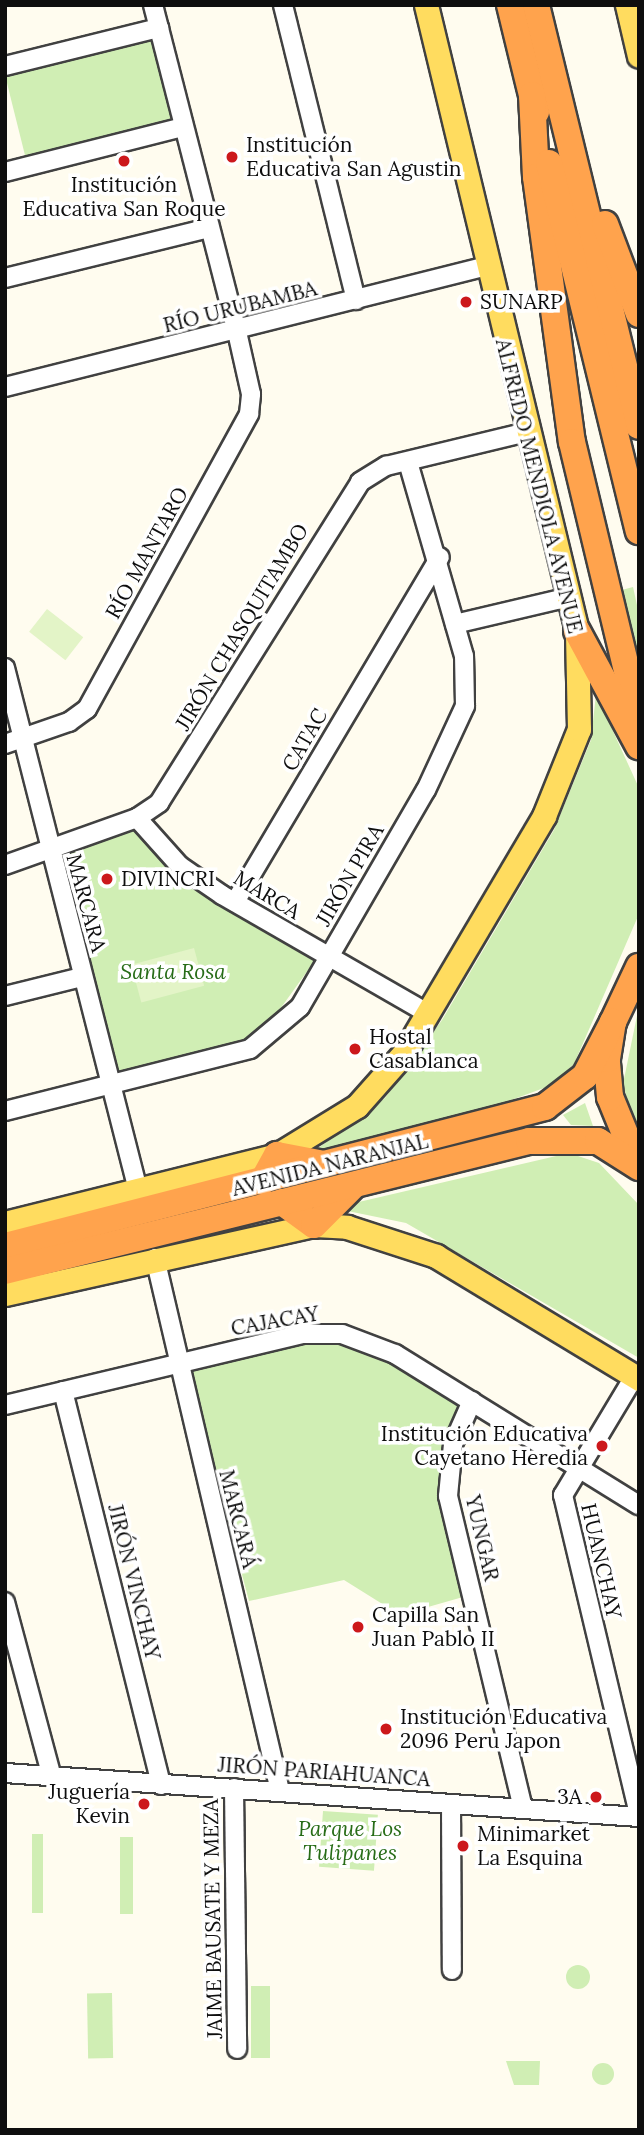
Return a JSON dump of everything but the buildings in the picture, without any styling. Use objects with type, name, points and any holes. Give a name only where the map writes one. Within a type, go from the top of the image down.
[{"type":"highway","points":[[510,5],[639,531]]},
{"type":"highway","points":[[536,5],[639,426]]},
{"type":"highway","points":[[554,77],[639,314]]},
{"type":"highway","points":[[532,95],[536,177],[574,454],[639,722]]},
{"type":"highway","points":[[577,631],[639,746]]},
{"type":"highway","name":"AVENIDA NARANJAL","points":[[5,1246],[331,1165],[545,1107],[585,1076],[639,967]]},
{"type":"highway","points":[[613,1022],[610,1097],[639,1167]]},
{"type":"highway","name":"AVENIDA NARANJAL","points":[[5,1271],[557,1137],[598,1141],[639,1167]]},
{"type":"highway","points":[[262,1182],[277,1155],[331,1165]]},
{"type":"highway","points":[[282,1202],[314,1225],[354,1185]]},
{"type":"main road","name":"ALFREDO MENDIOLA AVENUE","points":[[308,1138],[382,1082],[427,1013],[544,816],[579,729],[577,631],[565,598],[426,5]]},
{"type":"main road","points":[[627,5],[639,56]]},
{"type":"main road","name":"AVENIDA NARANJAL","points":[[5,1223],[277,1155],[308,1138]]},
{"type":"main road","points":[[5,1294],[155,1258],[314,1225],[409,1243],[637,1378]]},
{"type":"street","name":"RÍO MANTARO","points":[[5,744],[87,709],[249,414],[237,332],[153,5]]},
{"type":"street","points":[[283,5],[356,300]]},
{"type":"street","points":[[5,66],[159,28]]},
{"type":"street","points":[[5,172],[183,127]]},
{"type":"street","points":[[5,278],[209,229]]},
{"type":"street","name":"RÍO URUBAMBA","points":[[5,387],[237,332],[486,266]]},
{"type":"street","name":"JIRÓN CHASQUITAMBO","points":[[5,865],[137,818],[166,794],[218,715],[347,495],[372,472],[527,432]]},
{"type":"street","name":"JIRÓN PIRA","points":[[5,1111],[250,1049],[300,1007],[458,732],[466,684],[454,616],[440,557],[408,462]]},
{"type":"street","name":"CATAC","points":[[235,902],[440,557]]},
{"type":"street","points":[[413,601],[438,598],[454,616],[565,598]]},
{"type":"street","name":"MARCARA","points":[[5,668],[108,1085],[138,1190]]},
{"type":"street","name":"MARCA","points":[[137,818],[180,866],[235,902],[427,1013]]},
{"type":"street","points":[[5,996],[82,977]]},
{"type":"street","name":"MARCARÁ","points":[[155,1258],[176,1364],[280,1791]]},
{"type":"street","name":"CAJACAY","points":[[5,1405],[303,1335],[342,1334],[382,1347],[580,1466],[639,1505]]},
{"type":"street","name":"HUANCHAY","points":[[637,1378],[563,1495],[639,1815]]},
{"type":"street","name":"JIRÓN VINCHAY","points":[[62,1391],[161,1784]]},
{"type":"street","name":"YUNGAR","points":[[472,1401],[453,1444],[448,1496],[523,1809]]},
{"type":"street","points":[[5,1602],[52,1777]]},
{"type":"street","name":"JIRÓN PARIAHUANCA","points":[[5,1773],[639,1815]]},
{"type":"street","name":"JAIME BAUSATE Y MEZA","points":[[234,1788],[237,2049]]},
{"type":"street","points":[[451,1804],[452,1970]]},
{"type":"green space","points":[[155,36],[177,122],[26,160],[5,73]]},
{"type":"green space","points":[[633,587],[639,614],[639,669],[618,591]]},
{"type":"green space","points":[[47,609],[83,637],[65,660],[29,632]]},
{"type":"green space","points":[[596,694],[639,788],[639,914],[574,1064],[552,1085],[506,1102],[313,1152],[385,1098],[442,1020],[554,830],[591,740]]},
{"type":"green space","name":"Santa Rosa","points":[[131,826],[316,959],[265,1030],[244,1042],[116,1074],[82,956],[90,953],[72,877],[63,879],[59,860],[64,852]]},
{"type":"green space","points":[[194,948],[204,986],[141,1002],[131,965]]},
{"type":"green space","points":[[639,1006],[639,1143],[623,1084]]},
{"type":"green space","points":[[585,1103],[593,1126],[571,1125],[563,1115]]},
{"type":"green space","points":[[569,1153],[599,1163],[639,1205],[639,1358],[406,1223],[333,1208]]},
{"type":"green space","points":[[337,1339],[381,1353],[464,1404],[443,1510],[463,1597],[400,1615],[344,1580],[249,1601],[188,1369],[293,1342]]},
{"type":"green space","name":"Parque Los Tulipanes","points":[[323,1811],[378,1815],[374,1871],[319,1867]]},
{"type":"green space","points":[[32,1834],[43,1834],[43,1913],[32,1913]]},
{"type":"green space","points":[[120,1837],[133,1837],[133,1914],[120,1914]]},
{"type":"green space","points":[[578,1965],[586,1969],[590,1977],[586,1985],[578,1989],[570,1985],[566,1977],[570,1969]]},
{"type":"green space","points":[[251,1986],[270,1986],[270,2058],[251,2058]]},
{"type":"green space","points":[[87,1993],[112,1993],[113,2058],[88,2058]]},
{"type":"green space","points":[[506,2061],[540,2061],[539,2085],[514,2085]]},
{"type":"green space","points":[[599,2063],[607,2063],[614,2070],[614,2078],[607,2085],[599,2085],[592,2078],[592,2070]]},
{"type":"place","name":"Institución Educativa San Agustin","points":[[232,157]]},
{"type":"place","name":"Institución Educativa San Roque","points":[[124,161]]},
{"type":"place","name":"SUNARP","points":[[466,302]]},
{"type":"place","name":"DIVINCRI","points":[[107,879]]},
{"type":"place","name":"Hostal Casablanca","points":[[355,1049]]},
{"type":"place","name":"Institución Educativa Cayetano Heredia","points":[[602,1446]]},
{"type":"place","name":"Capilla San Juan Pablo II","points":[[358,1627]]},
{"type":"place","name":"Institución Educativa 2096 Peru Japon","points":[[386,1729]]},
{"type":"place","name":"3A","points":[[596,1797]]},
{"type":"place","name":"Juguería Kevin","points":[[144,1804]]},
{"type":"place","name":"Minimarket La Esquina","points":[[463,1846]]}]
